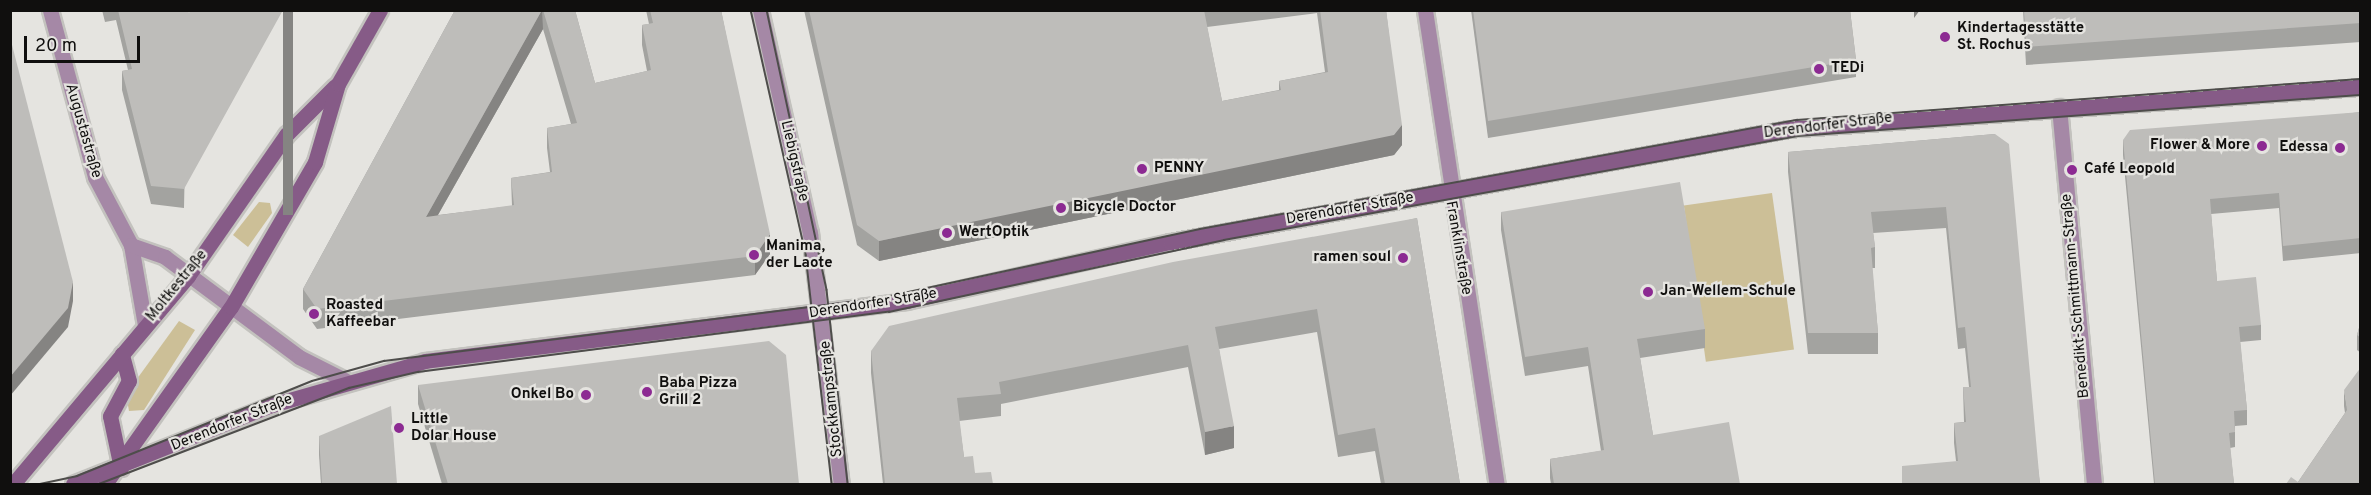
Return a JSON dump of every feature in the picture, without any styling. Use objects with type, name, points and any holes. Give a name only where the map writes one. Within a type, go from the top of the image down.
[{"type":"street","name":"Augustastraße","points":[[50,10],[95,177],[131,245],[145,325]]},
{"type":"street","name":"Moltkestraße","points":[[105,484],[120,468],[231,307],[315,162],[338,84],[380,10]]},
{"type":"street","name":"Liebigstraße","points":[[760,10],[823,313]]},
{"type":"street","name":"Franklinstraße","points":[[1425,10],[1448,191],[1497,484]]},
{"type":"street","name":"Moltkestraße","points":[[13,484],[188,276],[286,135],[338,84]]},
{"type":"street","name":"Derendorfer Straße","points":[[73,484],[120,468],[345,380],[425,361],[823,313],[1448,191],[1788,129],[2059,107],[2361,87]]},
{"type":"street","name":"Benedikt-Schmittmann-Straße","points":[[2059,107],[2094,484]]},
{"type":"street","points":[[131,245],[165,257],[299,357],[345,380]]},
{"type":"street","name":"Stockkampstraße","points":[[823,313],[841,484]]},
{"type":"street","points":[[120,468],[110,416],[129,381],[122,354]]},
{"type":"shaded area","points":[[1772,193],[1794,349],[1706,362],[1684,205]]},
{"type":"shaded area","points":[[259,202],[270,203],[272,213],[248,247],[233,235]]},
{"type":"shaded area","points":[[179,321],[195,330],[144,410],[129,411],[126,394]]},
{"type":"building","points":[[118,10],[188,10],[189,13],[190,10],[283,10],[184,189],[151,186],[122,71],[132,69]]},
{"type":"building","points":[[455,10],[542,10],[426,217],[514,205],[511,178],[552,172],[547,128],[577,123],[543,10],[575,10],[595,83],[651,70],[642,25],[653,23],[650,10],[721,10],[770,234],[755,256],[317,309],[303,289]]},
{"type":"building","points":[[809,10],[1204,10],[1222,101],[1281,90],[1279,81],[1328,72],[1320,10],[1386,10],[1402,125],[1394,135],[879,241],[857,225]]},
{"type":"building","points":[[1473,10],[1850,10],[1856,60],[1488,121]]},
{"type":"building","points":[[2024,10],[2361,10],[2361,23],[2026,47]]},
{"type":"building","points":[[10,37],[73,282],[68,308],[10,377]]},
{"type":"building","points":[[2361,112],[2361,238],[2283,246],[2279,193],[2210,199],[2217,281],[2256,277],[2261,325],[2239,327],[2247,410],[2234,411],[2235,432],[2229,433],[2234,484],[2155,484],[2123,140],[2130,130]]},
{"type":"building","points":[[1995,134],[2009,144],[2040,484],[1902,484],[1902,466],[1958,461],[1954,423],[1966,422],[1963,387],[1971,387],[1965,327],[1958,328],[1946,207],[1871,212],[1875,247],[1871,248],[1878,333],[1808,333],[1788,152]]},
{"type":"building","points":[[1680,182],[1705,329],[1637,339],[1653,435],[1729,422],[1740,484],[1554,484],[1550,459],[1604,450],[1588,347],[1525,357],[1501,212]]},
{"type":"building","points":[[1417,218],[1460,484],[1385,484],[1375,428],[1338,435],[1317,309],[1215,327],[1234,426],[1205,432],[1188,345],[999,382],[1001,394],[957,398],[964,457],[973,456],[975,473],[991,472],[993,484],[885,484],[871,351],[889,326],[1173,262]]},
{"type":"building","points":[[2361,321],[2361,338],[2357,335]]},
{"type":"building","points":[[769,341],[786,355],[799,484],[448,484],[418,385]]},
{"type":"building","points":[[2361,367],[2361,484],[2286,484],[2291,477],[2298,482],[2347,410],[2344,390]]},
{"type":"building","points":[[391,406],[397,484],[322,484],[319,436]]},
{"type":"tram line","points":[[751,10],[806,255],[832,484]]},
{"type":"tram line","points":[[767,10],[827,290],[848,484]]},
{"type":"tram line","points":[[40,484],[77,476],[312,381],[384,361],[881,298],[1200,229],[1797,120],[2360,79]]},
{"type":"tram line","points":[[99,484],[349,388],[418,372],[889,312],[1224,240],[1798,136],[2360,95]]},
{"type":"place","name":"Kindertagesstätte St. Rochus","points":[[1945,37]]},
{"type":"place","name":"TEDi","points":[[1819,69]]},
{"type":"place","name":"Flower & More","points":[[2262,146]]},
{"type":"place","name":"Edessa","points":[[2340,148]]},
{"type":"place","name":"PENNY","points":[[1142,169]]},
{"type":"place","name":"Café Leopold","points":[[2072,170]]},
{"type":"place","name":"Bicycle Doctor","points":[[1061,208]]},
{"type":"place","name":"WertOptik","points":[[947,233]]},
{"type":"place","name":"Manima, der Laote","points":[[754,255]]},
{"type":"place","name":"ramen soul","points":[[1403,258]]},
{"type":"place","name":"Jan-Wellem-Schule","points":[[1648,292]]},
{"type":"place","name":"Roasted Kaffeebar","points":[[314,314]]},
{"type":"place","name":"Baba Pizza Grill 2","points":[[647,392]]},
{"type":"place","name":"Onkel Bo","points":[[586,395]]},
{"type":"place","name":"Little Dolar House","points":[[399,428]]}]
